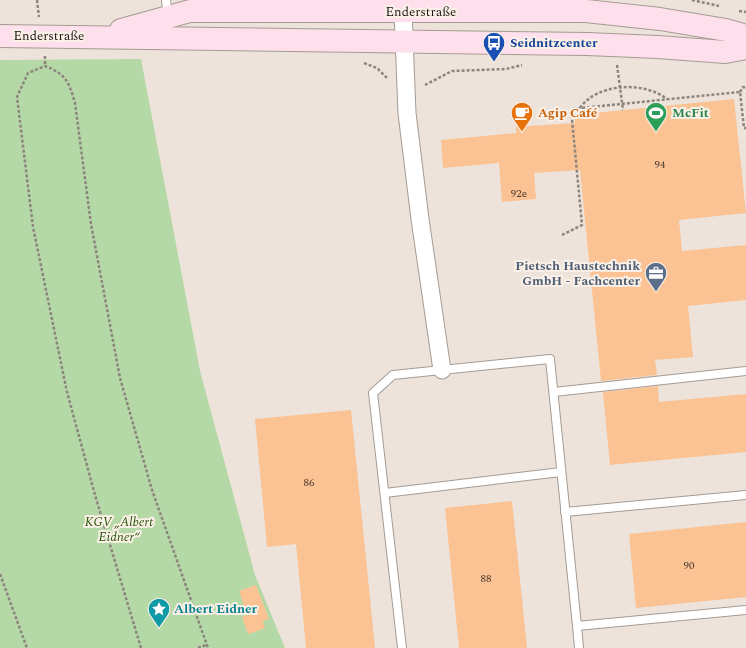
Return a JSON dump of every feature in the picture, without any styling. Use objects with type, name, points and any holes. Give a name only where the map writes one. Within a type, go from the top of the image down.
[{"type":"main road","name":"Enderstraße","points":[[97,36],[167,9],[190,11],[402,6],[586,11],[624,14],[726,30],[746,36]]},
{"type":"main road","name":"Enderstraße","points":[[0,36],[97,36],[587,44],[725,52],[746,48]]},
{"type":"street","points":[[402,6],[408,113],[420,219],[442,370]]},
{"type":"lane","points":[[402,648],[373,393],[393,374],[550,359],[579,648]]},
{"type":"lane","points":[[554,392],[746,371]]},
{"type":"lane","points":[[385,493],[561,472]]},
{"type":"lane","points":[[565,512],[746,495]]},
{"type":"lane","points":[[577,626],[746,610]]},
{"type":"path","points":[[37,0],[39,18]]},
{"type":"path","points":[[32,17],[46,18]]},
{"type":"path","points":[[45,56],[45,66]]},
{"type":"path","points":[[616,58],[623,110]]},
{"type":"path","points":[[141,648],[94,495],[67,392],[33,227],[17,97],[28,73],[45,66],[58,71],[69,84],[73,97],[91,224],[120,378],[152,490],[207,646],[198,648]]},
{"type":"path","points":[[746,88],[743,87],[740,92],[744,128],[746,128]]},
{"type":"path","points":[[580,108],[592,95],[607,90],[620,88],[645,88],[661,94],[667,99]]},
{"type":"path","points":[[562,235],[582,225],[571,109],[740,92]]},
{"type":"path","points":[[0,574],[27,648]]},
{"type":"green space","name":"KGV „Albert Eidner“","points":[[141,59],[200,371],[255,575],[285,648],[0,648],[0,60]]},
{"type":"building","points":[[734,99],[746,213],[679,220],[682,251],[746,245],[746,300],[688,306],[693,357],[655,360],[657,375],[601,381],[580,170],[534,173],[536,199],[502,202],[499,163],[443,168],[441,140],[516,133],[516,127],[575,123],[574,115]]},
{"type":"building","points":[[658,386],[659,402],[746,394],[746,452],[610,465],[603,392]]},
{"type":"building","points":[[351,410],[375,648],[306,648],[296,544],[267,547],[255,419]]},
{"type":"building","points":[[512,501],[527,648],[459,648],[445,508]]},
{"type":"building","points":[[746,522],[746,597],[636,608],[629,534]]},
{"type":"building","points":[[256,585],[269,619],[263,621],[265,628],[248,634],[242,617],[247,615],[239,591]]},
{"type":"place","name":"Seidnitzcenter","points":[[494,62]]},
{"type":"place","name":"Agip Café","points":[[522,132]]},
{"type":"place","name":"McFit","points":[[656,132]]},
{"type":"place","name":"Pietsch Haustechnik GmbH - Fachcenter","points":[[656,292]]},
{"type":"place","name":"Albert Eidner","points":[[159,628]]}]
